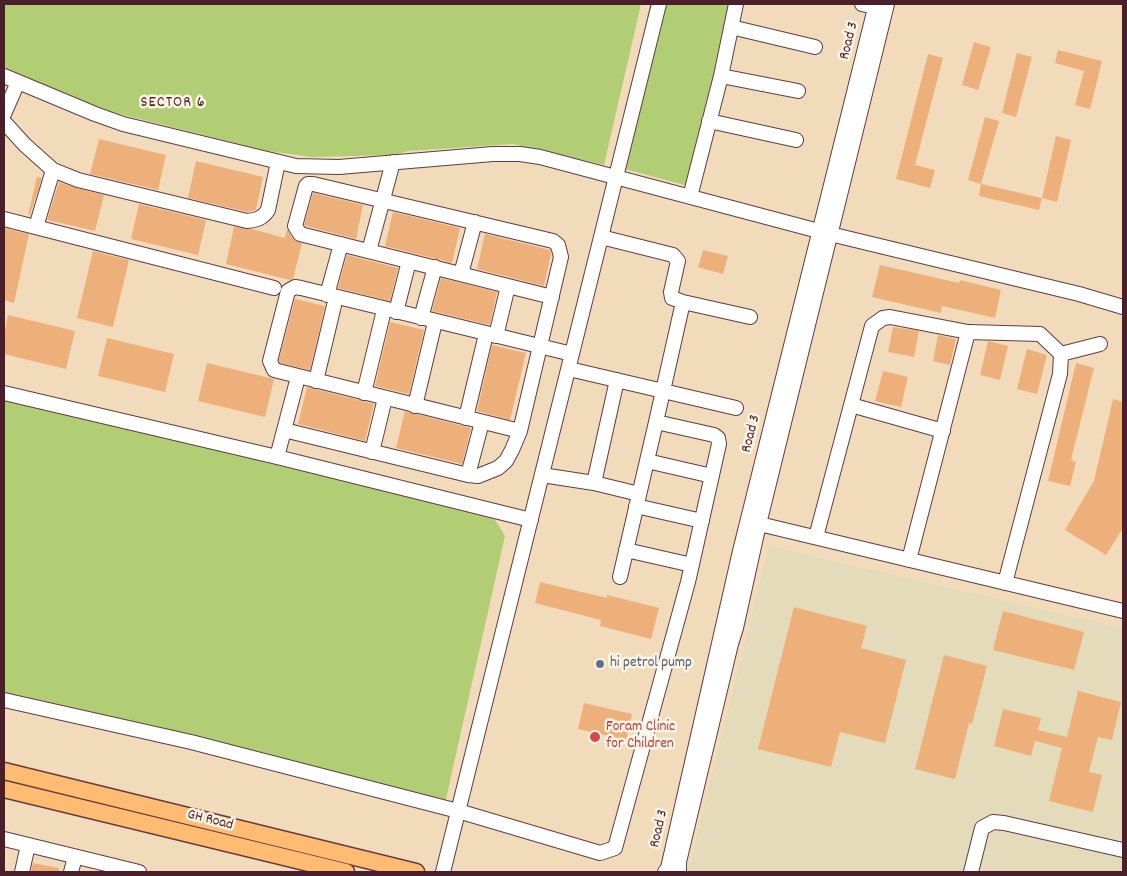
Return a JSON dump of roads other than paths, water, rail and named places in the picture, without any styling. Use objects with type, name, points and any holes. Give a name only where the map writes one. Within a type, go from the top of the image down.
[{"type":"main road","name":"GH Road","points":[[4,771],[416,872]]},
{"type":"main road","name":"GH Road","points":[[4,789],[346,872]]},
{"type":"street","points":[[443,872],[659,4]]},
{"type":"street","points":[[690,197],[721,76],[736,4]]},
{"type":"street","name":"Road 3","points":[[665,872],[668,868],[824,233],[877,6]]},
{"type":"street","points":[[731,27],[815,47]]},
{"type":"street","points":[[4,76],[87,111],[124,124],[296,166],[320,167],[493,154],[520,154],[540,157],[824,233],[1079,294],[1123,307]]},
{"type":"street","points":[[721,76],[798,91]]},
{"type":"street","points":[[4,114],[18,82]]},
{"type":"street","points":[[709,121],[796,140]]},
{"type":"street","points":[[4,122],[25,145],[53,170],[78,180],[247,221],[257,220],[264,216],[268,210],[278,162]]},
{"type":"street","points":[[369,251],[393,162]]},
{"type":"street","points":[[36,227],[53,170]]},
{"type":"street","points":[[284,430],[468,475],[478,476],[498,468],[506,461],[520,431],[562,257],[558,245],[553,241],[308,184],[295,226],[300,234],[552,296]]},
{"type":"street","points":[[4,219],[274,288]]},
{"type":"street","points":[[461,274],[475,222]]},
{"type":"street","points":[[601,237],[676,257],[678,261],[671,292],[672,298],[750,317]]},
{"type":"street","points":[[316,381],[341,244]]},
{"type":"street","points":[[364,393],[390,311],[409,261]]},
{"type":"street","points":[[421,318],[435,267]]},
{"type":"street","points":[[466,418],[508,286]]},
{"type":"street","points":[[520,431],[274,370],[270,361],[288,291],[295,287],[572,354]]},
{"type":"street","points":[[620,577],[683,302]]},
{"type":"street","points":[[816,537],[872,326],[890,317],[968,332],[1040,334],[1061,354],[1060,374],[1005,582]]},
{"type":"street","points":[[415,406],[435,322]]},
{"type":"street","points":[[909,560],[968,332]]},
{"type":"street","points":[[1061,354],[1100,344]]},
{"type":"street","points":[[569,369],[736,408]]},
{"type":"street","points":[[277,457],[298,377]]},
{"type":"street","points":[[594,483],[617,380]]},
{"type":"street","points":[[4,392],[531,520]]},
{"type":"street","points":[[372,452],[385,398]]},
{"type":"street","points":[[851,405],[943,431]]},
{"type":"street","points":[[468,475],[482,422]]},
{"type":"street","points":[[4,700],[191,742],[458,811],[600,853],[615,848],[692,565],[719,444],[718,438],[714,435],[656,422]]},
{"type":"street","points":[[647,461],[712,476]]},
{"type":"street","points":[[542,474],[594,483],[702,521]]},
{"type":"street","points":[[753,523],[1123,611]]},
{"type":"street","name":"Road 3","points":[[679,872],[679,862],[736,628],[753,523]]},
{"type":"street","points":[[626,550],[692,565]]},
{"type":"street","points":[[971,872],[982,828],[993,822],[1123,850]]},
{"type":"street","points":[[4,840],[120,870],[139,872]]},
{"type":"street","points":[[22,872],[28,845]]},
{"type":"street","points":[[71,872],[75,857]]},
{"type":"place","name":"hi petrol pump","points":[[600,664]]},
{"type":"place","name":"Foram Clinic for Children","points":[[595,737]]},
{"type":"district","name":"SECTOR 6","points":[[173,104]]}]
